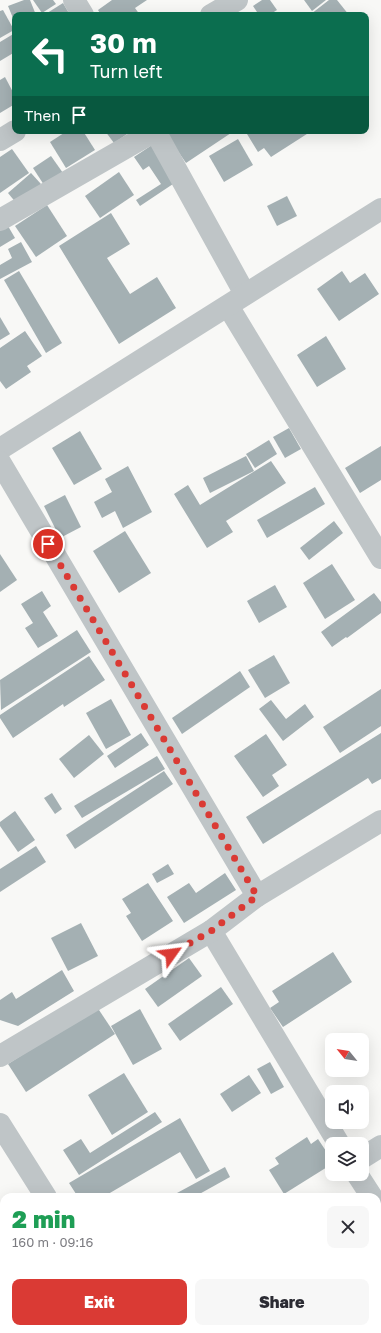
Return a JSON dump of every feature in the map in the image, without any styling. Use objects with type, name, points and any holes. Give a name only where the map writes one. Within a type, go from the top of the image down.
[{"type":"street","points":[[74,0],[81,12]]},
{"type":"street","points":[[199,0],[208,12]]},
{"type":"street","points":[[215,12],[237,0]]},
{"type":"street","points":[[0,140],[12,133]]},
{"type":"street","points":[[0,220],[150,134]]},
{"type":"street","points":[[156,134],[236,300],[381,558]]},
{"type":"street","points":[[0,449],[381,209]]},
{"type":"street","points":[[0,462],[257,896]]},
{"type":"street","points":[[0,1056],[211,931],[257,896],[381,821]]},
{"type":"street","points":[[211,931],[335,1137]]},
{"type":"street","points":[[0,1124],[43,1193]]},
{"type":"street","points":[[369,1154],[381,1146]]},
{"type":"street","points":[[362,1181],[369,1193]]},
{"type":"building","points":[[24,0],[30,0],[35,12],[12,12],[12,16],[8,6]]},
{"type":"building","points":[[33,0],[53,0],[56,4],[41,12]]},
{"type":"building","points":[[112,0],[147,0],[135,8],[138,12],[99,12],[98,10]]},
{"type":"building","points":[[262,0],[270,0],[277,10],[274,12],[257,12],[253,6]]},
{"type":"building","points":[[304,0],[326,0],[312,11]]},
{"type":"building","points":[[329,0],[337,0],[347,12],[314,12]]},
{"type":"building","points":[[63,3],[68,12],[49,12]]},
{"type":"building","points":[[3,10],[12,26],[12,31],[0,38],[0,11]]},
{"type":"building","points":[[12,35],[12,54],[0,61],[0,42]]},
{"type":"building","points":[[5,77],[12,90],[12,106],[0,113],[0,80]]},
{"type":"building","points":[[62,134],[85,134],[95,150],[66,168],[50,142]]},
{"type":"building","points":[[107,134],[127,134],[114,143]]},
{"type":"building","points":[[166,134],[230,134],[186,163]]},
{"type":"building","points":[[247,134],[307,134],[271,157],[264,148],[258,152]]},
{"type":"building","points":[[238,139],[253,165],[224,182],[209,156]]},
{"type":"building","points":[[155,143],[179,180],[140,206],[136,200],[161,184],[149,166],[143,170],[134,157]]},
{"type":"building","points":[[12,149],[29,173],[0,193],[0,157]]},
{"type":"building","points":[[51,156],[63,173],[44,185],[33,168]]},
{"type":"building","points":[[119,172],[134,195],[100,218],[85,196]]},
{"type":"building","points":[[31,173],[41,184],[17,204],[8,193]]},
{"type":"building","points":[[287,196],[297,216],[277,226],[267,206]]},
{"type":"building","points":[[47,205],[67,236],[36,257],[15,226]]},
{"type":"building","points":[[111,213],[130,244],[107,258],[130,294],[157,277],[176,308],[119,344],[59,246]]},
{"type":"building","points":[[8,226],[15,238],[0,247],[0,231]]},
{"type":"building","points":[[21,242],[32,262],[0,279],[0,265],[12,258],[8,249]]},
{"type":"building","points":[[19,271],[62,343],[46,353],[4,280]]},
{"type":"building","points":[[342,271],[350,283],[365,273],[379,294],[339,321],[317,289]]},
{"type":"building","points":[[0,317],[10,334],[0,340]]},
{"type":"building","points":[[25,331],[42,356],[27,366],[31,372],[6,389],[0,381],[0,348]]},
{"type":"building","points":[[326,336],[346,369],[317,387],[297,355]]},
{"type":"building","points":[[289,428],[301,449],[285,458],[273,437]]},
{"type":"building","points":[[80,431],[102,469],[74,485],[52,448]]},
{"type":"building","points":[[269,440],[277,454],[255,468],[246,454]]},
{"type":"building","points":[[381,446],[381,480],[360,493],[345,468]]},
{"type":"building","points":[[246,456],[254,471],[210,493],[203,478]]},
{"type":"building","points":[[271,461],[286,483],[226,521],[233,532],[207,548],[174,494],[188,485],[200,505]]},
{"type":"building","points":[[128,466],[152,512],[123,528],[115,511],[102,518],[94,502],[112,492],[105,479]]},
{"type":"building","points":[[315,487],[325,504],[267,538],[257,520]]},
{"type":"building","points":[[65,495],[81,527],[60,538],[44,506]]},
{"type":"building","points":[[334,521],[343,533],[309,560],[300,548]]},
{"type":"building","points":[[125,531],[151,573],[119,593],[93,551]]},
{"type":"building","points":[[0,554],[17,580],[0,592]]},
{"type":"building","points":[[332,564],[355,600],[325,619],[303,583]]},
{"type":"building","points":[[275,585],[287,607],[259,623],[247,601]]},
{"type":"building","points":[[42,591],[51,606],[43,612],[58,636],[38,648],[25,628],[33,623],[21,604]]},
{"type":"building","points":[[374,593],[381,602],[381,613],[332,647],[321,632]]},
{"type":"building","points":[[77,630],[91,652],[1,710],[0,680]]},
{"type":"building","points":[[274,655],[290,683],[265,698],[248,670]]},
{"type":"building","points":[[89,656],[105,680],[64,707],[63,704],[13,738],[0,718],[0,715]]},
{"type":"building","points":[[240,671],[250,687],[182,734],[172,718]]},
{"type":"building","points":[[381,689],[381,726],[340,753],[323,727]]},
{"type":"building","points":[[111,699],[131,735],[106,749],[86,713]]},
{"type":"building","points":[[271,700],[286,719],[305,704],[314,717],[283,741],[259,709]]},
{"type":"building","points":[[141,733],[149,745],[115,768],[107,756]]},
{"type":"building","points":[[381,733],[381,779],[372,784],[368,778],[263,844],[246,817]]},
{"type":"building","points":[[266,734],[287,765],[272,775],[279,786],[263,797],[234,756]]},
{"type":"building","points":[[89,735],[104,754],[74,778],[59,759]]},
{"type":"building","points":[[157,756],[165,769],[82,818],[74,806]]},
{"type":"building","points":[[164,771],[173,784],[75,849],[66,835]]},
{"type":"building","points":[[52,793],[62,809],[55,814],[44,798]]},
{"type":"building","points":[[15,811],[35,840],[18,852],[0,826],[0,822]]},
{"type":"building","points":[[36,846],[46,862],[0,892],[0,869]]},
{"type":"building","points":[[168,864],[174,874],[157,883],[152,874]]},
{"type":"building","points":[[225,873],[236,890],[184,923],[167,897],[189,883],[196,893]]},
{"type":"building","points":[[148,883],[173,921],[142,941],[126,916],[131,913],[122,899]]},
{"type":"building","points":[[81,923],[98,956],[68,971],[51,938]]},
{"type":"building","points":[[333,952],[352,982],[283,1027],[270,1008],[279,1002],[272,991]]},
{"type":"building","points":[[189,958],[202,976],[158,1007],[145,989]]},
{"type":"building","points":[[62,970],[74,991],[18,1026],[0,1020],[0,1000],[12,992],[16,999]]},
{"type":"building","points":[[221,987],[233,1004],[180,1041],[168,1024]]},
{"type":"building","points":[[97,1007],[115,1034],[26,1092],[8,1064]]},
{"type":"building","points":[[140,1009],[162,1049],[133,1065],[111,1026]]},
{"type":"building","points":[[270,1062],[284,1087],[271,1094],[257,1069]]},
{"type":"building","points":[[124,1073],[148,1112],[112,1135],[88,1095]]},
{"type":"building","points":[[249,1075],[261,1093],[232,1112],[220,1094]]},
{"type":"building","points":[[155,1112],[162,1122],[79,1175],[63,1150],[81,1139],[90,1153]]},
{"type":"building","points":[[180,1118],[210,1171],[196,1179],[180,1152],[110,1193],[75,1193],[69,1183]]},
{"type":"building","points":[[307,1137],[311,1144],[318,1139],[325,1150],[325,1168],[286,1193],[283,1193],[269,1170],[279,1164],[275,1158]]},
{"type":"building","points":[[225,1167],[230,1177],[201,1193],[177,1193]]},
{"type":"route","points":[[48,544],[257,896],[211,931],[171,954]]}]
